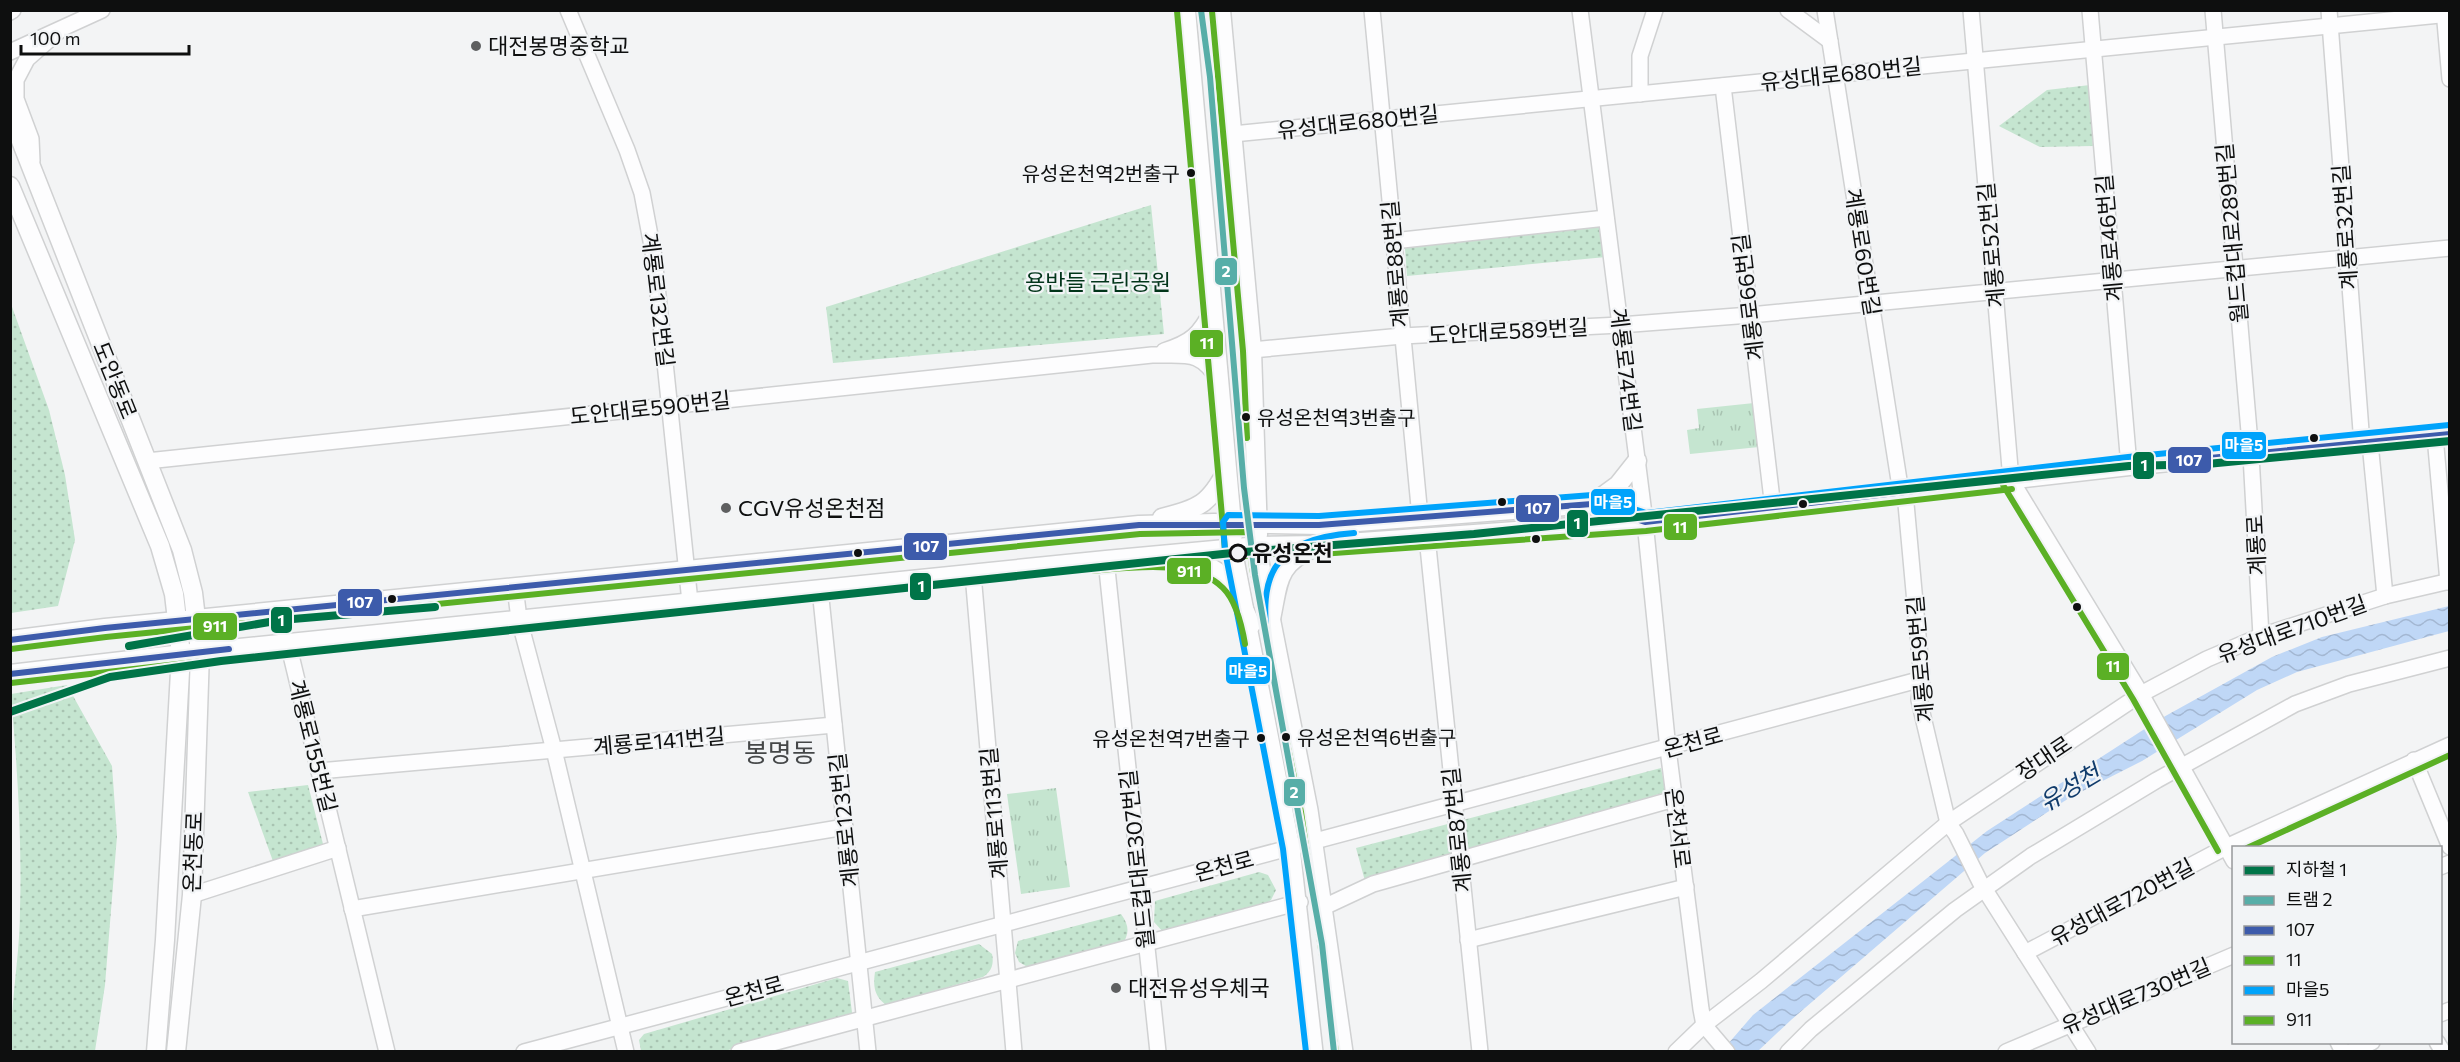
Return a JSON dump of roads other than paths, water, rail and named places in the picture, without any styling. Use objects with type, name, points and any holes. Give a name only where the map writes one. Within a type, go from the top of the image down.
[{"type":"main road","points":[[1186,10],[1234,549]]},
{"type":"main road","points":[[1221,10],[1252,350],[1258,546]]},
{"type":"main road","name":"도안동로","points":[[10,114],[182,550],[193,593],[200,652]]},
{"type":"main road","name":"도안동로","points":[[10,186],[160,546],[170,577],[181,654]]},
{"type":"main road","points":[[10,674],[200,652],[1147,556],[1258,546],[1320,545],[1645,522],[2129,466],[2442,435]]},
{"type":"main road","points":[[1592,504],[1618,485],[1637,461]]},
{"type":"main road","points":[[1139,525],[1203,504],[1216,492],[1228,468]]},
{"type":"main road","points":[[10,640],[95,629],[1139,525],[1233,523],[1318,525],[1592,504],[1645,522]]},
{"type":"main road","points":[[1271,619],[1280,575],[1288,562],[1296,555],[1320,545]]},
{"type":"main road","points":[[1147,556],[1206,565],[1217,571],[1230,582],[1238,594],[1251,626]]},
{"type":"main road","name":"온천동로","points":[[176,1052],[192,895],[200,652]]},
{"type":"main road","name":"온천동로","points":[[156,1052],[165,940],[181,654]]},
{"type":"street","points":[[10,52],[102,10]]},
{"type":"street","name":"계룡로132번길","points":[[568,10],[611,108],[642,193],[654,257],[690,602]]},
{"type":"street","name":"계룡로88번길","points":[[1372,10],[1420,517]]},
{"type":"street","name":"계룡로74번길","points":[[1580,10],[1645,522]]},
{"type":"street","points":[[1640,94],[1640,56],[1655,10]]},
{"type":"street","points":[[1788,10],[1830,41]]},
{"type":"street","name":"계룡로60번길","points":[[1825,10],[1903,493]]},
{"type":"street","name":"계룡로52번길","points":[[1971,10],[2012,480]]},
{"type":"street","name":"계룡로46번길","points":[[2090,10],[2129,466]]},
{"type":"street","name":"월드컵대로289번길","points":[[2213,10],[2251,455]]},
{"type":"street","points":[[2446,13],[2450,79]]},
{"type":"street","name":"유성대로680번길","points":[[1233,134],[2215,37],[2329,18],[2446,13]]},
{"type":"street","name":"계룡로32번길","points":[[2329,18],[2348,258],[2366,443]]},
{"type":"street","points":[[32,170],[31,139],[16,99],[16,80],[27,59],[60,30]]},
{"type":"street","name":"계룡로66번길","points":[[1723,86],[1773,508]]},
{"type":"street","points":[[1393,241],[1606,219]]},
{"type":"street","name":"도안대로589번길","points":[[1252,350],[1402,336],[1620,325],[1750,315],[2450,248]]},
{"type":"street","points":[[1152,355],[1181,346],[1198,336],[1214,309]]},
{"type":"street","points":[[1152,355],[1202,358],[1220,384]]},
{"type":"street","name":"도안대로590번길","points":[[147,461],[1152,355]]},
{"type":"street","points":[[2442,435],[2449,581]]},
{"type":"street","points":[[2366,443],[2385,596]]},
{"type":"street","name":"계룡로","points":[[2251,455],[2261,636]]},
{"type":"street","points":[[2012,480],[2143,698],[2232,858]]},
{"type":"street","name":"계룡로59번길","points":[[1903,493],[1922,679],[1919,700],[1952,828],[1982,886],[2088,1052]]},
{"type":"street","name":"온천서로","points":[[1645,522],[1674,799],[1709,1031]]},
{"type":"street","name":"계룡로87번길","points":[[1427,537],[1480,1052]]},
{"type":"street","points":[[1258,546],[1315,842],[1326,906],[1345,1052]]},
{"type":"street","points":[[1234,549],[1251,626],[1292,848],[1315,1052]]},
{"type":"street","name":"월드컵대로307번길","points":[[1106,560],[1158,1052]]},
{"type":"street","name":"계룡로113번길","points":[[973,574],[1014,1052]]},
{"type":"street","name":"유성대로710번길","points":[[2143,698],[2207,659],[2261,636],[2385,596],[2449,581]]},
{"type":"street","points":[[514,587],[519,619],[554,750],[626,1052]]},
{"type":"street","name":"계룡로123번길","points":[[820,589],[860,963],[867,1052]]},
{"type":"street","name":"계룡로155번길","points":[[288,643],[387,1052]]},
{"type":"street","points":[[1788,1052],[1810,1029],[1982,886],[2180,763],[2295,704],[2349,684],[2450,658]]},
{"type":"street","name":"온천로","points":[[524,1052],[1668,749],[1922,679]]},
{"type":"street","name":"장대로","points":[[1952,828],[2143,698]]},
{"type":"street","name":"계룡로141번길","points":[[319,771],[834,725]]},
{"type":"street","name":"유성대로720번길","points":[[2025,953],[2226,847],[2450,745]]},
{"type":"street","points":[[2414,760],[2450,847]]},
{"type":"street","points":[[1326,906],[1373,884],[1674,799]]},
{"type":"street","points":[[352,909],[845,827]]},
{"type":"street","points":[[1676,1052],[1709,1031],[1761,981],[1952,828]]},
{"type":"street","points":[[192,895],[338,848]]},
{"type":"street","points":[[1468,940],[1686,887]]},
{"type":"street","points":[[739,1052],[1299,902]]},
{"type":"street","name":"유성대로730번길","points":[[2006,1052],[2232,956]]},
{"type":"street","points":[[1709,1031],[1727,1052]]},
{"type":"street","points":[[2350,1052],[2368,1044]]},
{"type":"water","name":"유성천","points":[[2449,606],[2449,631],[2297,672],[2257,690],[2142,761],[2069,798],[1985,853],[1758,1051],[1721,1052],[1753,1015],[1987,831],[2160,719],[2272,657],[2322,637]]},
{"type":"metro line","name":"1","points":[[10,712],[110,677],[221,661],[1232,553],[1474,534],[2129,466],[2207,464],[2450,441]]},
{"type":"metro line","name":"1","points":[[129,646],[281,620],[435,607]]},
{"type":"tram line","name":"2","points":[[1201,10],[1210,77],[1244,488],[1255,575],[1322,944],[1334,1052]]},
{"type":"place","name":"대전봉명중학교","points":[[476,46]]},
{"type":"place","name":"유성온천역2번출구","points":[[1191,173]]},
{"type":"place","name":"유성온천역3번출구","points":[[1246,417]]},
{"type":"place","name":"CGV유성온천점","points":[[726,508]]},
{"type":"place","name":"유성온천","points":[[1238,553]]},
{"type":"place","name":"유성온천역6번출구","points":[[1286,737]]},
{"type":"place","name":"유성온천역7번출구","points":[[1261,738]]},
{"type":"place","name":"대전유성우체국","points":[[1116,988]]},
{"type":"district","name":"봉명동","points":[[780,753]]},
{"type":"park label","name":"용반들 근린공원","points":[[1098,282]]}]
